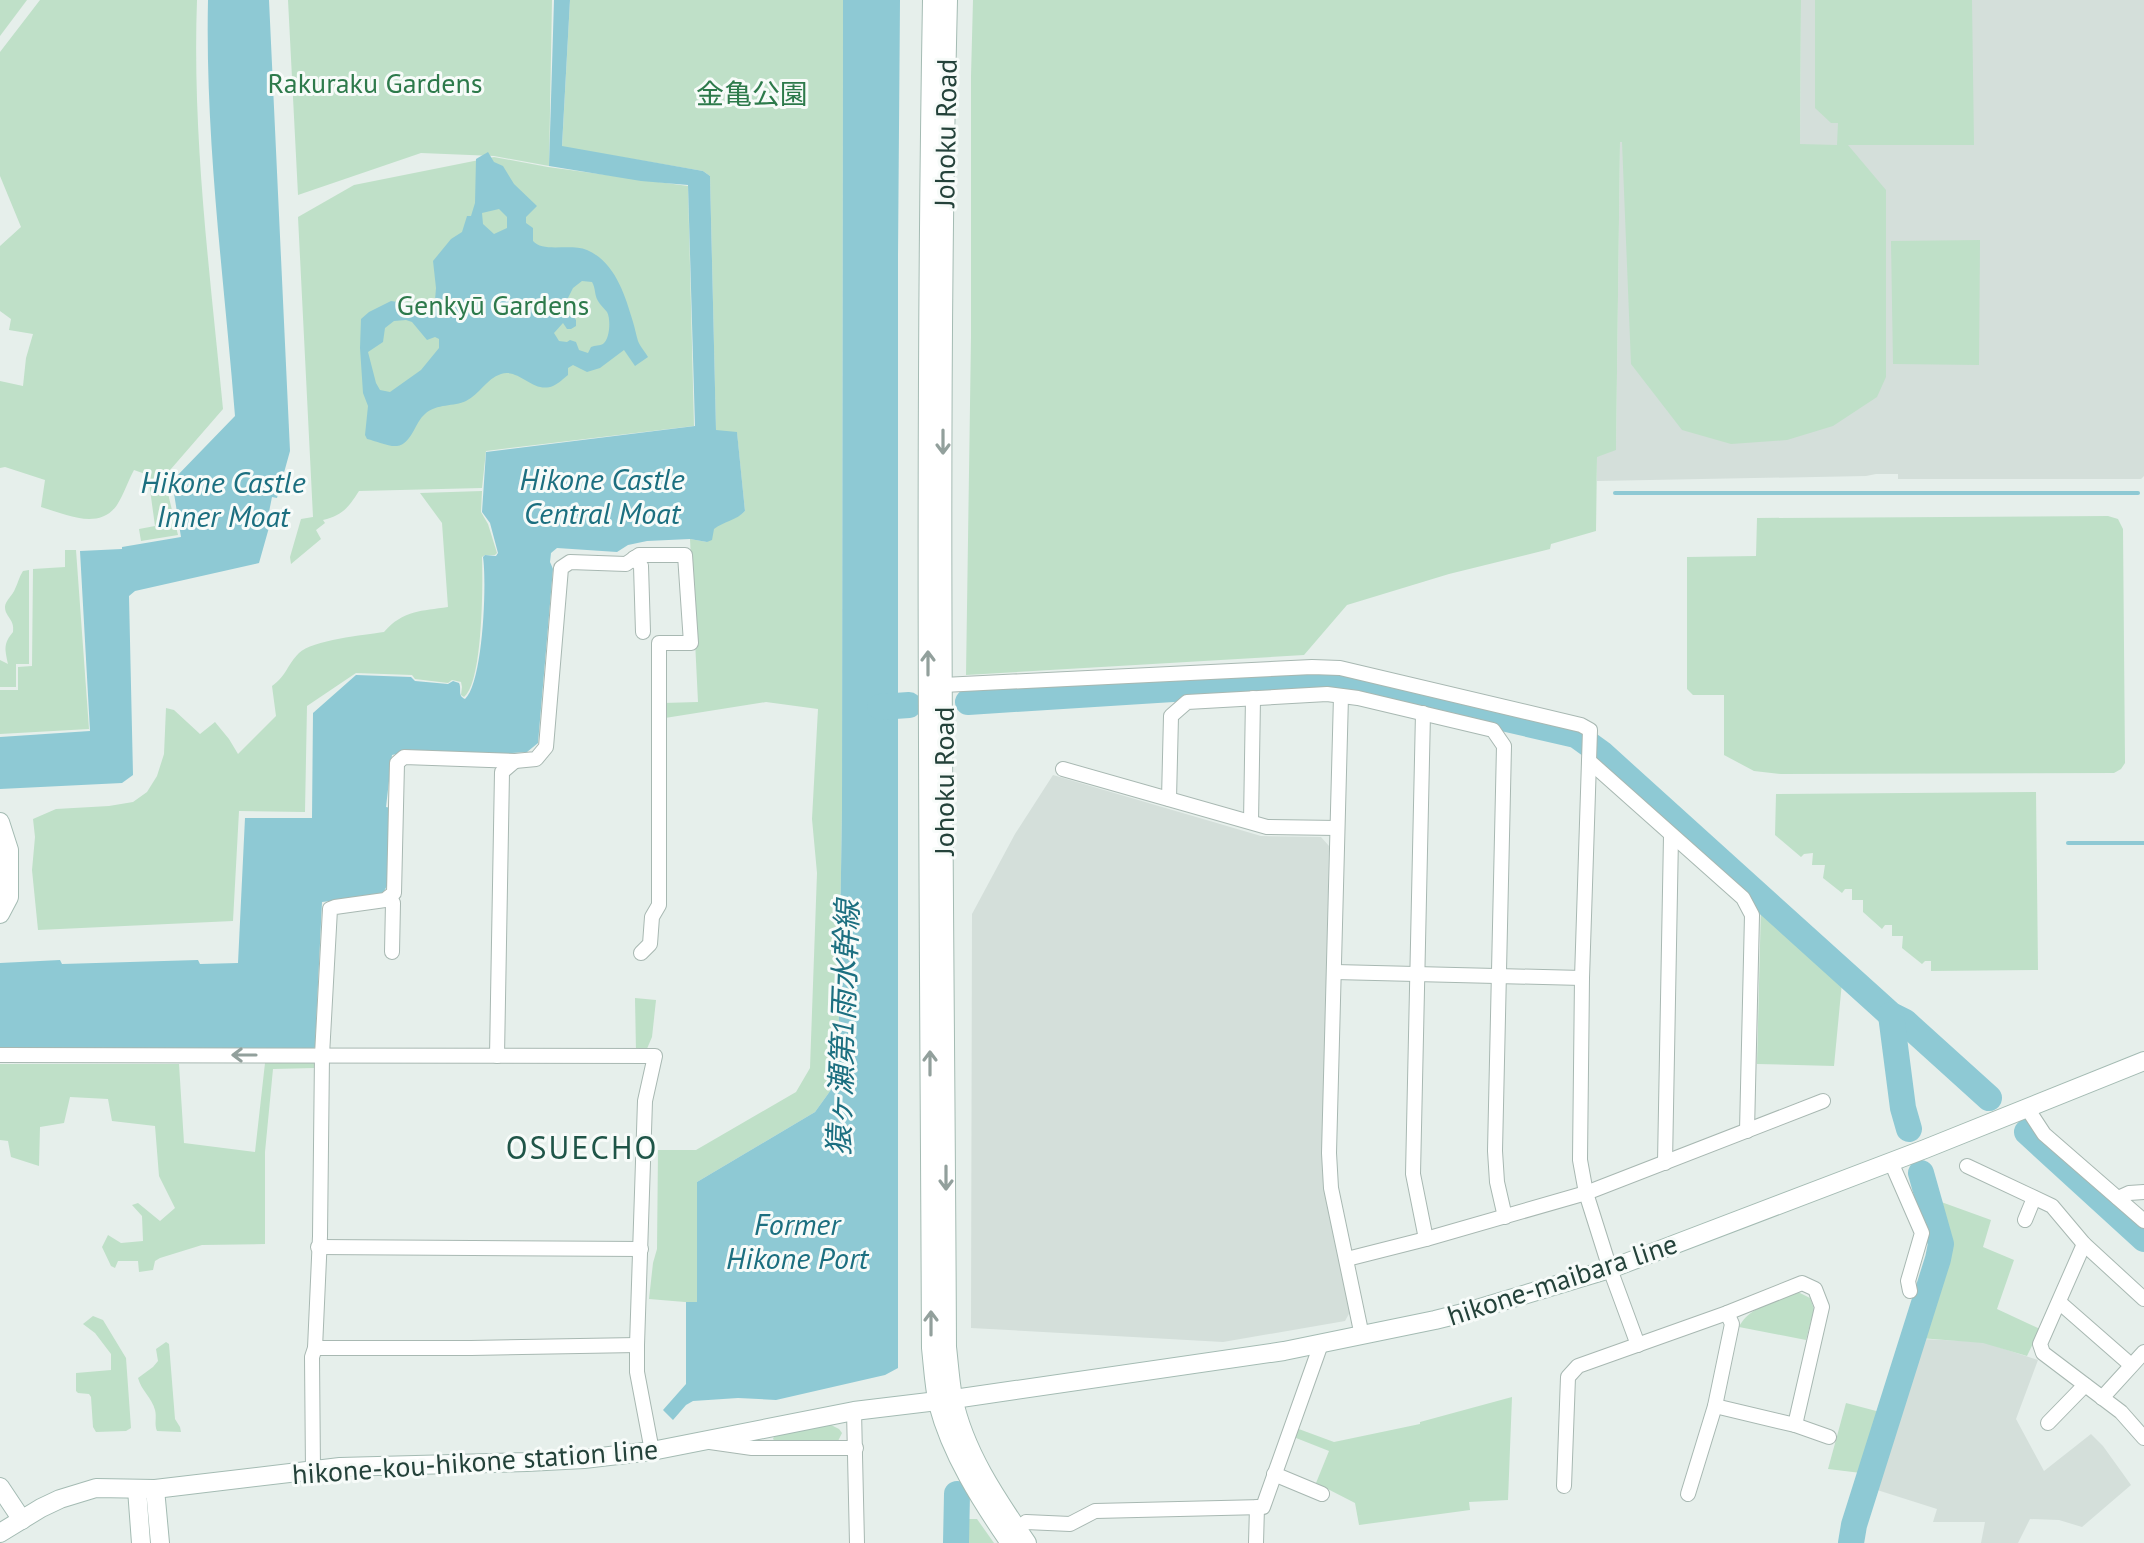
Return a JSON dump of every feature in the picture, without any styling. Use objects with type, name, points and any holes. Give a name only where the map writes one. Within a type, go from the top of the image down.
[{"type":"main road","name":"Johoku Road","points":[[932,0],[928,700],[931,1348],[945,1400]]},
{"type":"main road","name":"Johoku Road","points":[[948,0],[943,214],[947,1347],[944,1425],[980,1497],[1018,1538]]},
{"type":"main road","points":[[0,822],[9,850],[9,897],[0,914]]},
{"type":"main road","name":"hikone-maibara line","points":[[945,1400],[1321,1344],[1463,1313],[1610,1269],[2144,1061]]},
{"type":"main road","name":"hikone-kou-hikone station line","points":[[0,1533],[60,1499],[96,1488],[146,1489],[340,1467],[553,1461],[652,1451],[854,1411],[945,1400]]},
{"type":"main road","points":[[0,1487],[22,1520]]},
{"type":"main road","points":[[141,1543],[146,1489]]},
{"type":"main road","points":[[146,1489],[160,1543]]},
{"type":"street","points":[[313,1471],[312,1357],[320,1236],[322,1055],[330,909],[385,900],[394,893],[397,763],[404,757],[515,761],[536,759],[546,747],[561,568],[570,562],[626,564],[639,555],[685,555],[691,643],[659,643],[659,905],[652,917],[650,944],[641,953]]},
{"type":"street","points":[[634,558],[641,566],[643,632]]},
{"type":"street","points":[[943,685],[1340,668],[1581,725],[1590,730],[1580,1160],[1586,1193],[1638,1345]]},
{"type":"street","points":[[1169,799],[1171,716],[1187,702],[1327,694],[1493,730],[1504,746],[1495,1151],[1497,1182],[1505,1217]]},
{"type":"street","points":[[1341,696],[1329,1153],[1331,1188],[1362,1336]]},
{"type":"street","points":[[1251,822],[1253,698]]},
{"type":"street","points":[[1423,713],[1413,1174],[1426,1239]]},
{"type":"street","points":[[1589,757],[1671,836],[1743,898],[1752,915],[1747,1131]]},
{"type":"street","points":[[497,1056],[502,772],[515,761]]},
{"type":"street","points":[[1063,769],[1267,827],[1337,828]]},
{"type":"street","points":[[1665,1163],[1671,836]]},
{"type":"street","points":[[389,897],[393,903],[392,952]]},
{"type":"street","points":[[1335,972],[1582,978]]},
{"type":"street","points":[[0,1055],[655,1056],[645,1101],[637,1345],[637,1372],[652,1451]]},
{"type":"street","points":[[1347,1259],[1586,1193],[1823,1101]]},
{"type":"street","points":[[2027,1108],[2044,1134],[2144,1221]]},
{"type":"street","points":[[1891,1162],[1922,1233],[1908,1281],[1910,1291]]},
{"type":"street","points":[[1967,1166],[2052,1206],[2084,1244],[2144,1299]]},
{"type":"street","points":[[2118,1198],[2144,1192]]},
{"type":"street","points":[[2025,1220],[2034,1198]]},
{"type":"street","points":[[2084,1244],[2040,1344],[2043,1353],[2121,1412],[2144,1438]]},
{"type":"street","points":[[318,1247],[641,1249]]},
{"type":"street","points":[[1564,1486],[1568,1377],[1578,1366],[1802,1283],[1815,1289],[1822,1307],[1795,1425]]},
{"type":"street","points":[[2059,1302],[2131,1365]]},
{"type":"street","points":[[1688,1494],[1715,1406],[1732,1324],[1727,1313]]},
{"type":"street","points":[[1018,1538],[1026,1522],[1070,1524],[1095,1511],[1263,1507],[1321,1344]]},
{"type":"street","points":[[315,1348],[637,1345]]},
{"type":"street","points":[[2102,1398],[2144,1352]]},
{"type":"street","points":[[2048,1423],[2085,1385]]},
{"type":"street","points":[[1715,1406],[1795,1425],[1829,1437]]},
{"type":"street","points":[[854,1411],[857,1543]]},
{"type":"street","points":[[702,1441],[752,1448],[856,1448]]},
{"type":"street","points":[[1274,1474],[1322,1494]]},
{"type":"street","points":[[1256,1543],[1257,1507]]},
{"type":"shaded area","points":[[1801,0],[2144,0],[2144,476],[2141,479],[1898,479],[1898,474],[1876,474],[1597,481],[1597,456],[1616,449],[1620,142],[1800,144]]},
{"type":"shaded area","points":[[1053,775],[1261,836],[1321,837],[1329,846],[1322,1166],[1350,1312],[1345,1321],[1223,1342],[971,1328],[972,914],[1015,834]]},
{"type":"shaded area","points":[[1923,1339],[1983,1342],[2038,1360],[2016,1419],[2044,1471],[2091,1434],[2131,1485],[2082,1527],[2059,1520],[2030,1519],[2018,1543],[1981,1543],[1985,1522],[1933,1522],[1937,1509],[1874,1489]]},
{"type":"green space","points":[[0,0],[27,0],[0,36]]},
{"type":"green space","points":[[40,0],[197,0],[200,154],[223,409],[164,477],[178,535],[141,541],[139,529],[155,526],[148,475],[134,470],[110,513],[91,519],[41,507],[45,480],[0,468],[0,381],[23,386],[33,334],[9,330],[11,319],[0,311],[0,246],[21,227],[0,176],[0,52]]},
{"type":"green space","name":"Rakuraku Gardens","points":[[288,0],[552,0],[549,166],[494,156],[421,153],[298,195]]},
{"type":"green space","name":"金亀公園","points":[[570,0],[843,0],[842,807],[838,1069],[833,1087],[815,1112],[697,1182],[697,1303],[649,1299],[657,1249],[658,1150],[696,1150],[796,1092],[810,1068],[817,873],[812,819],[818,709],[766,702],[665,718],[663,703],[698,702],[690,539],[707,542],[717,526],[745,511],[737,433],[716,431],[710,176],[703,171],[562,147]]},
{"type":"green space","points":[[973,0],[1801,0],[1800,144],[1837,145],[1838,123],[1831,123],[1815,108],[1815,0],[1972,0],[1974,145],[1848,145],[1886,190],[1886,377],[1877,397],[1833,426],[1787,440],[1731,444],[1682,430],[1631,364],[1620,142],[1616,450],[1597,457],[1596,531],[1551,544],[1550,549],[1449,574],[1347,605],[1304,655],[966,675]]},
{"type":"green space","name":"Genkyū Gardens","points":[[494,157],[688,186],[694,426],[486,451],[482,488],[359,491],[344,510],[323,520],[325,523],[316,530],[321,539],[291,564],[290,557],[301,519],[313,517],[298,217],[354,185]]},
{"type":"green space","points":[[1980,240],[1979,365],[1893,364],[1891,241]]},
{"type":"green space","points":[[482,491],[481,512],[497,553],[482,557],[478,653],[475,673],[464,697],[461,695],[461,682],[452,680],[448,683],[415,679],[412,675],[356,673],[307,706],[305,812],[239,811],[233,921],[38,930],[32,870],[33,819],[56,809],[133,802],[147,792],[157,776],[164,754],[166,708],[174,710],[200,734],[215,722],[238,754],[276,716],[272,686],[306,648],[327,641],[384,632],[406,615],[448,607],[442,523],[420,493]]},
{"type":"green space","points":[[2108,516],[2118,519],[2123,529],[2125,763],[2114,773],[1781,774],[1754,771],[1724,755],[1724,695],[1693,695],[1687,689],[1687,557],[1756,556],[1757,518]]},
{"type":"green space","points":[[65,550],[76,550],[89,729],[0,734],[0,690],[18,690],[18,667],[32,666],[33,569],[65,567]]},
{"type":"green space","points":[[29,570],[29,664],[16,664],[16,687],[0,687],[0,660],[8,664],[6,647],[13,632],[5,605],[23,571]]},
{"type":"green space","points":[[2036,792],[2038,970],[1931,971],[1931,961],[1922,964],[1902,948],[1903,936],[1892,936],[1892,925],[1885,925],[1882,929],[1863,912],[1863,900],[1852,900],[1852,889],[1845,889],[1842,893],[1823,878],[1825,865],[1812,865],[1813,853],[1801,857],[1775,835],[1776,794]]},
{"type":"green space","points":[[1761,906],[1842,982],[1834,1066],[1757,1064]]},
{"type":"green space","points":[[635,998],[656,1000],[652,1037],[646,1051],[636,1051]]},
{"type":"green space","points":[[315,1062],[314,1068],[273,1069],[265,1152],[265,1244],[202,1245],[160,1258],[155,1261],[153,1270],[139,1272],[138,1261],[118,1261],[115,1268],[111,1266],[102,1247],[108,1235],[121,1243],[143,1241],[142,1216],[132,1205],[138,1203],[160,1221],[175,1208],[159,1176],[155,1126],[112,1121],[108,1099],[70,1097],[64,1123],[40,1127],[39,1166],[11,1157],[8,1141],[0,1140],[0,1064],[179,1064],[184,1143],[255,1152],[265,1063]]},
{"type":"green space","points":[[1933,1199],[1991,1220],[1983,1247],[2014,1260],[1997,1309],[2040,1329],[2027,1356],[1983,1343],[1920,1338],[1946,1253],[1946,1241]]},
{"type":"green space","points":[[1798,1292],[1810,1298],[1814,1309],[1806,1340],[1739,1327],[1757,1309]]},
{"type":"green space","points":[[93,1316],[103,1320],[126,1358],[131,1428],[126,1431],[96,1432],[91,1397],[76,1391],[76,1373],[111,1370],[111,1354],[95,1333],[83,1324]]},
{"type":"green space","points":[[166,1342],[169,1344],[175,1419],[181,1432],[157,1431],[154,1406],[138,1378],[158,1361],[156,1349]]},
{"type":"green space","points":[[1512,1397],[1508,1500],[1469,1502],[1470,1510],[1359,1525],[1355,1503],[1316,1483],[1329,1451],[1291,1436],[1296,1428],[1334,1442],[1420,1424]]},
{"type":"green space","points":[[1846,1403],[1880,1412],[1861,1473],[1828,1469]]},
{"type":"green space","points":[[831,1425],[842,1433],[838,1441],[774,1441],[773,1438],[777,1435]]},
{"type":"green space","points":[[977,1519],[994,1543],[963,1543],[964,1521]]},
{"type":"water","name":"Hikone Castle Inner Moat","points":[[208,0],[269,0],[290,451],[277,498],[272,497],[267,522],[270,524],[259,563],[135,591],[129,596],[133,775],[122,783],[0,789],[0,737],[90,731],[80,551],[122,549],[181,537],[172,481],[235,416],[212,156]]},
{"type":"water","name":"Hikone Castle Central Moat","points":[[554,0],[570,0],[562,146],[703,171],[710,176],[716,430],[737,432],[745,511],[714,529],[712,540],[707,542],[690,539],[647,541],[628,545],[617,552],[557,548],[551,553],[553,569],[538,743],[527,752],[477,755],[405,752],[392,755],[386,807],[391,808],[388,884],[379,895],[322,902],[315,1047],[310,1051],[0,1051],[0,963],[198,960],[200,964],[238,963],[245,818],[312,818],[313,713],[356,675],[411,677],[415,681],[448,684],[453,681],[459,683],[460,694],[465,699],[476,674],[480,654],[484,609],[483,557],[498,553],[490,523],[482,512],[486,452],[695,426],[688,185],[641,181],[549,166]]},
{"type":"water","name":"Former Hikone Port","points":[[843,0],[900,0],[898,1368],[885,1375],[776,1400],[738,1398],[693,1401],[673,1420],[663,1410],[686,1384],[686,1302],[697,1302],[697,1182],[815,1112],[833,1087],[838,1069],[842,807]]},
{"type":"water","points":[[488,152],[537,206],[526,217],[526,223],[533,228],[533,241],[537,245],[587,250],[597,255],[612,271],[630,312],[638,341],[648,357],[635,366],[624,350],[600,368],[587,372],[573,365],[568,368],[568,375],[546,388],[514,374],[501,374],[466,401],[430,411],[402,444],[390,446],[367,439],[368,406],[363,393],[361,319],[391,301],[425,306],[435,300],[433,261],[451,239],[462,232],[467,216],[471,216],[475,203],[476,159]],"holes":[[[499,209],[507,217],[507,228],[494,234],[483,224],[482,213]],[[582,281],[592,282],[598,301],[608,315],[607,338],[602,345],[591,347],[588,353],[579,350],[576,342],[559,341],[554,333],[563,323],[567,329],[576,326],[573,316],[562,310],[573,288]],[[394,321],[412,322],[427,340],[439,339],[439,348],[421,370],[390,392],[380,390],[376,383],[368,352],[383,342],[385,328]]]},
{"type":"waterway","points":[[1615,493],[2138,493]]},
{"type":"waterway","points":[[968,702],[1332,679],[1576,735],[1601,753],[1891,1015],[1905,1022],[1989,1098]]},
{"type":"waterway","points":[[880,707],[909,705]]},
{"type":"waterway","points":[[2068,843],[2144,843]]},
{"type":"waterway","points":[[1891,1015],[1903,1108],[1909,1129]]},
{"type":"waterway","points":[[2027,1132],[2144,1239]]},
{"type":"waterway","points":[[1851,1543],[1941,1244],[1921,1173]]},
{"type":"waterway","name":"猿ヶ瀬第1雨水幹線","points":[[956,1543],[957,1494]]},
{"type":"district","name":"OSUECHO","points":[[582,1147]]}]
